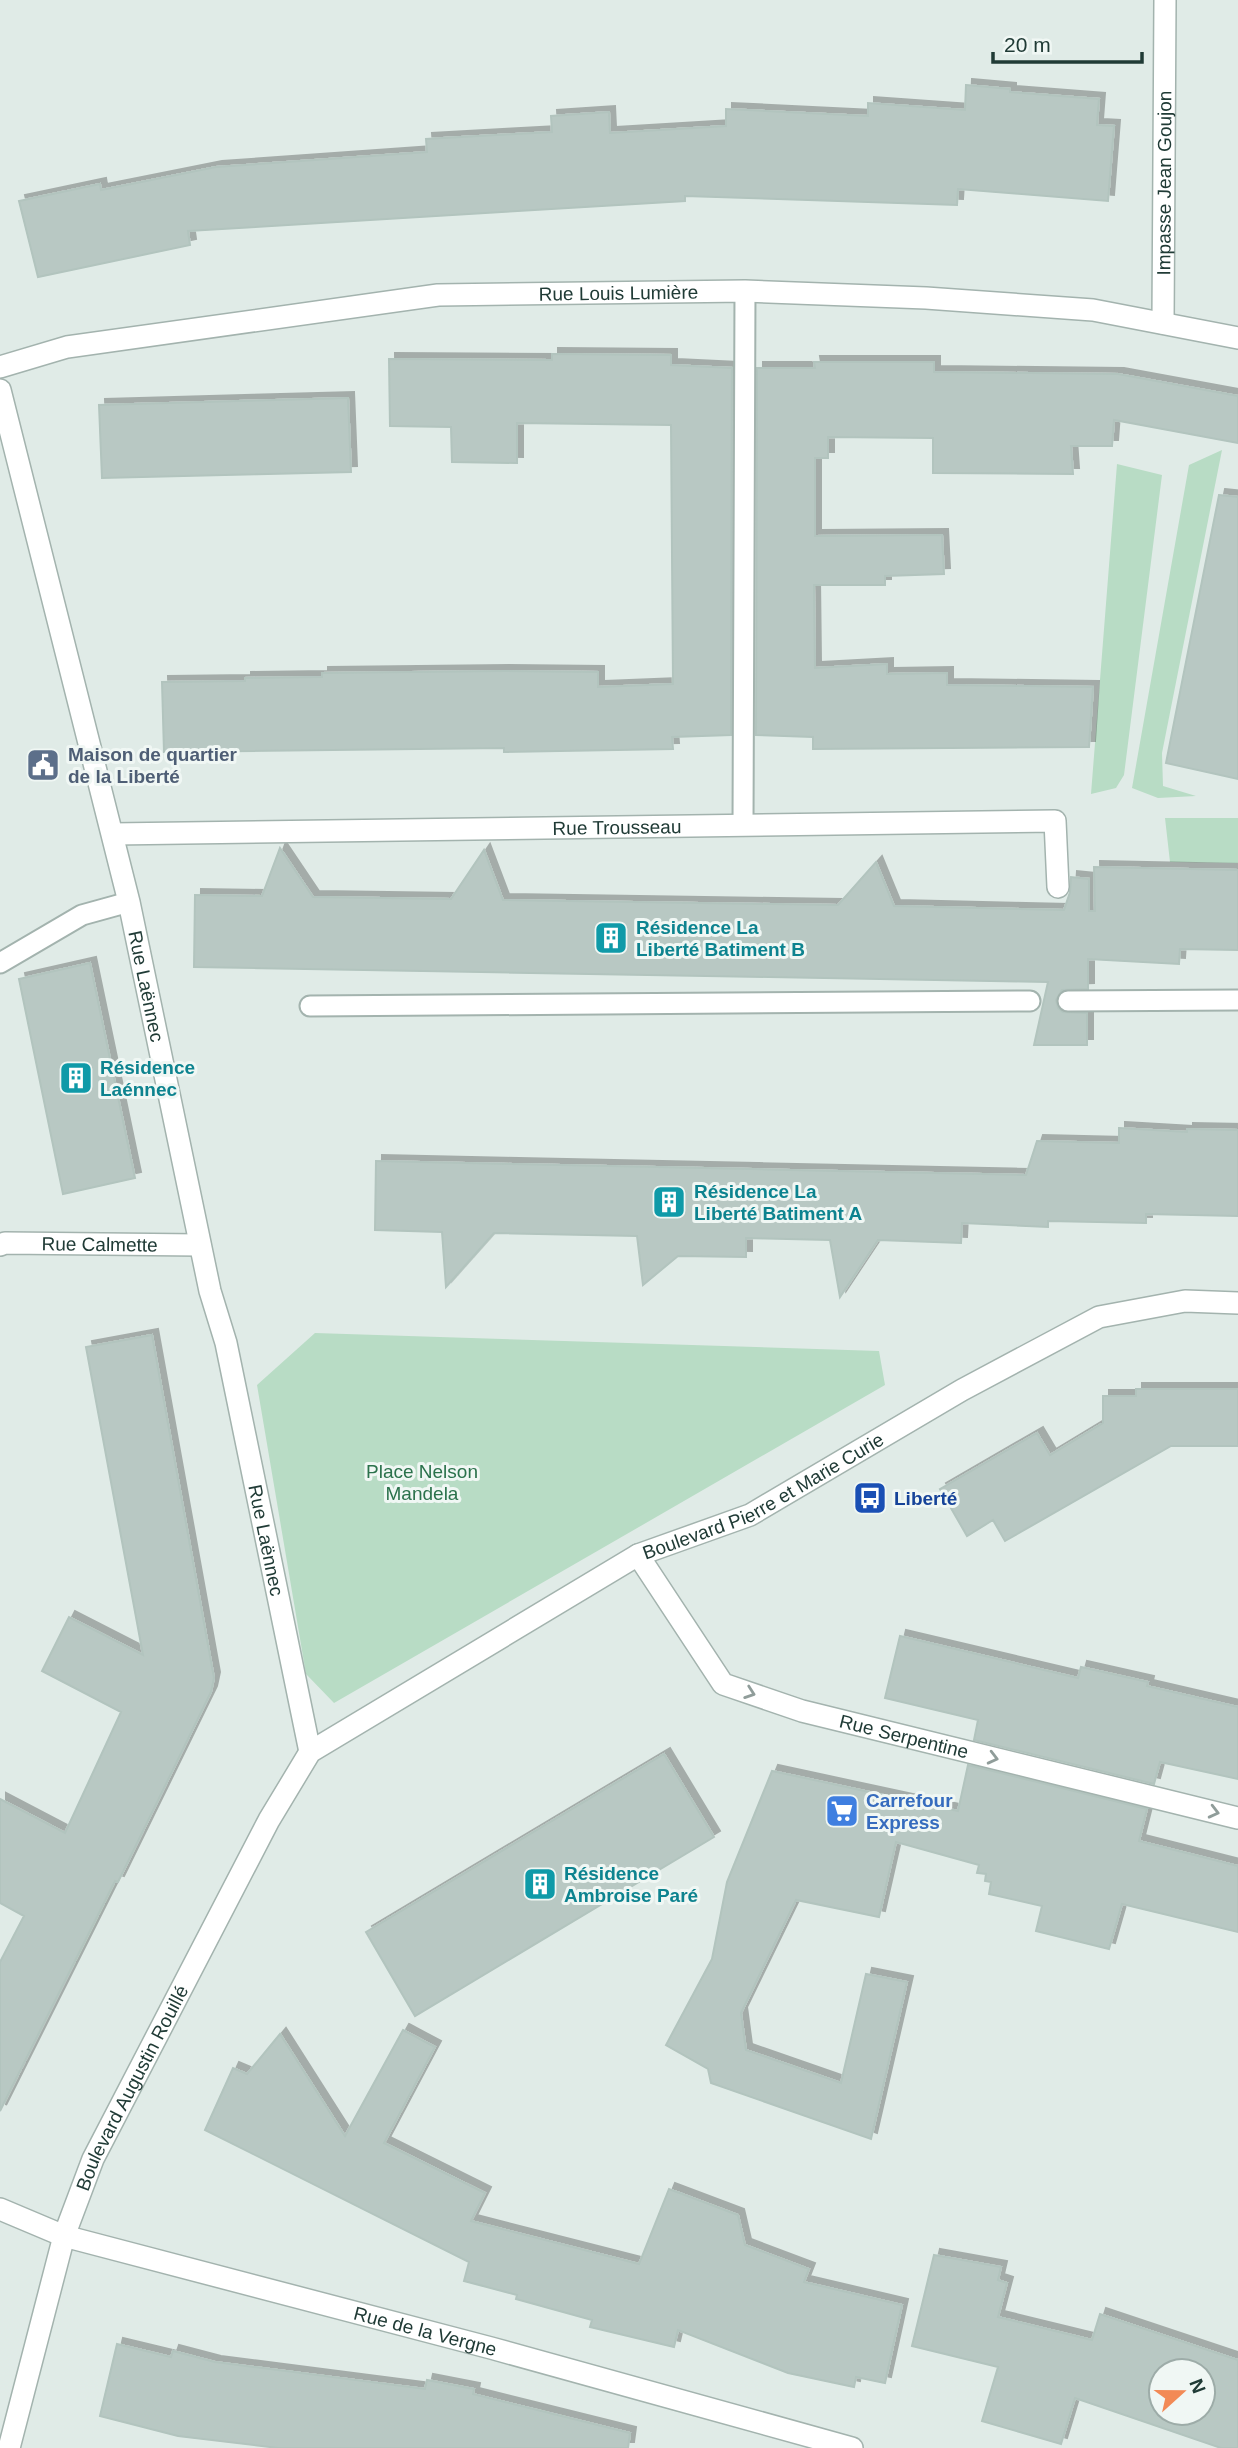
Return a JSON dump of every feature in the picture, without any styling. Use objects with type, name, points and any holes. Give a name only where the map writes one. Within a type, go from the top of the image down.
[{"type":"street","name":"Impasse Jean Goujon","points":[[1163,323],[1165,0]]},
{"type":"street","name":"Rue Louis Lumière","points":[[0,367],[67,347],[438,295],[745,290],[926,298],[1093,310],[1238,338]]},
{"type":"street","name":"Rue Laënnec","points":[[0,390],[129,902],[210,1291],[226,1343],[310,1752]]},
{"type":"street","name":"Rue Trousseau","points":[[113,834],[1055,821],[1058,887]]},
{"type":"street","name":"Rue Calmette","points":[[0,1245],[201,1245]]},
{"type":"street","name":"Boulevard Pierre et Marie Curie","points":[[310,1752],[638,1555],[750,1515],[962,1390],[1099,1317],[1185,1301],[1238,1303]]},
{"type":"street","name":"Rue Serpentine","points":[[638,1555],[723,1684],[802,1711],[1238,1818]]},
{"type":"street","name":"Boulevard Augustin Rouillé","points":[[9,2448],[64,2236],[93,2159],[269,1820],[310,1752]]},
{"type":"street","name":"Rue de la Vergne","points":[[0,2209],[64,2236],[491,2348],[852,2448]]},
{"type":"lane","points":[[743,825],[745,290]]},
{"type":"lane","points":[[0,964],[82,915],[129,902]]},
{"type":"lane","points":[[1068,1001],[1238,1000]]},
{"type":"lane","points":[[310,1006],[1030,1001]]},
{"type":"green space","points":[[1222,450],[1162,753],[1163,786],[1196,796],[1158,798],[1132,788],[1189,465]]},
{"type":"green space","points":[[1117,464],[1162,475],[1124,775],[1116,788],[1091,794]]},
{"type":"green space","points":[[1165,818],[1238,818],[1238,863],[1170,862]]},
{"type":"green space","name":"Place Nelson Mandela","points":[[315,1333],[879,1351],[885,1385],[334,1703],[306,1674],[257,1385]]},
{"type":"building","points":[[966,85],[1010,89],[1010,92],[1099,99],[1097,125],[1114,126],[1108,201],[958,189],[957,205],[685,196],[685,201],[188,231],[190,245],[38,277],[19,201],[100,184],[101,190],[216,167],[427,152],[426,139],[552,132],[551,116],[609,112],[610,133],[726,126],[726,109],[868,116],[868,103],[965,110]]},
{"type":"building","points":[[552,354],[671,355],[671,365],[732,368],[731,735],[672,737],[673,749],[164,752],[162,682],[322,677],[322,673],[503,671],[598,672],[598,687],[673,684],[671,425],[517,423],[517,463],[452,462],[451,427],[390,426],[389,359],[552,360]]},
{"type":"building","points":[[814,362],[934,362],[934,372],[1118,374],[1238,396],[1238,443],[1114,420],[1112,446],[1071,446],[1073,474],[933,473],[933,438],[828,437],[828,458],[815,458],[815,536],[942,535],[944,574],[885,576],[885,585],[814,585],[815,668],[887,664],[887,674],[947,673],[947,685],[1093,687],[1089,747],[813,749],[813,737],[756,735],[757,368],[815,368]]},
{"type":"building","points":[[348,398],[351,472],[102,478],[99,405]]},
{"type":"building","points":[[1219,495],[1238,497],[1238,779],[1166,763]]},
{"type":"building","name":"Résidence La Liberté Batiment B","points":[[280,848],[313,897],[451,899],[484,850],[503,900],[838,905],[876,862],[894,906],[1064,910],[1070,892],[1071,877],[1089,879],[1089,911],[1095,911],[1094,867],[1238,870],[1238,950],[1180,949],[1179,964],[1088,959],[1088,989],[1062,990],[1056,1000],[1058,1008],[1063,1012],[1087,1013],[1087,1045],[1034,1045],[1048,982],[194,967],[195,895],[262,896]]},
{"type":"building","name":"Résidence Laénnec","points":[[90,963],[135,1178],[63,1194],[19,979]]},
{"type":"building","name":"Résidence La Liberté Batiment A","points":[[1119,1128],[1187,1132],[1187,1129],[1238,1130],[1238,1216],[1146,1214],[1146,1223],[1048,1221],[1048,1227],[962,1223],[961,1243],[878,1240],[840,1297],[830,1240],[746,1238],[746,1257],[678,1256],[643,1285],[637,1236],[494,1233],[446,1287],[442,1232],[375,1230],[376,1161],[1026,1175],[1037,1141],[1119,1143]]},
{"type":"building","points":[[152,1335],[214,1678],[211,1692],[118,1882],[115,1881],[0,2111],[0,1962],[24,1916],[0,1903],[0,1799],[65,1833],[121,1712],[42,1671],[69,1617],[143,1655],[86,1347]]},
{"type":"building","points":[[1136,1389],[1238,1389],[1238,1446],[1171,1446],[1005,1541],[993,1520],[967,1536],[940,1489],[1037,1433],[1050,1455],[1103,1423],[1103,1396],[1136,1396]]},
{"type":"building","points":[[900,1636],[1078,1678],[1081,1667],[1148,1682],[1147,1686],[1238,1707],[1238,1779],[1160,1762],[1154,1784],[974,1740],[978,1720],[885,1698]]},
{"type":"building","name":"Résidence Ambroise Paré","points":[[664,1754],[714,1837],[415,2016],[366,1932]]},
{"type":"building","points":[[968,1765],[1147,1809],[1139,1841],[1238,1866],[1238,1932],[1122,1904],[1109,1949],[1036,1931],[1042,1906],[989,1894],[991,1882],[985,1881],[986,1874],[977,1873],[979,1865],[896,1842],[879,1917],[796,1900],[741,2013],[746,2050],[841,2083],[866,1974],[907,1982],[871,2139],[711,2083],[708,2069],[666,2045],[712,1959],[727,1882],[772,1771],[958,1811]]},
{"type":"building","points":[[403,2030],[435,2047],[384,2143],[485,2193],[471,2221],[639,2264],[669,2189],[738,2215],[745,2245],[809,2269],[804,2282],[902,2305],[885,2383],[856,2377],[854,2387],[788,2373],[678,2330],[674,2347],[590,2327],[592,2320],[464,2281],[469,2262],[205,2130],[233,2068],[247,2074],[280,2034],[345,2136]]},
{"type":"building","points":[[934,2255],[1001,2267],[998,2280],[1007,2283],[998,2317],[1092,2340],[1100,2314],[1238,2360],[1238,2448],[1221,2448],[1160,2427],[1217,2427],[1217,2357],[1147,2357],[1147,2423],[1075,2398],[1061,2444],[982,2421],[998,2367],[912,2346]]},
{"type":"building","points":[[117,2344],[171,2357],[173,2351],[215,2362],[425,2389],[427,2380],[474,2389],[473,2394],[630,2433],[628,2448],[278,2448],[178,2436],[100,2416]]},
{"type":"place","name":"Maison de quartier de la Liberté","points":[[43,765]]},
{"type":"place","name":"Résidence La Liberté Batiment B","points":[[611,938]]},
{"type":"place","name":"Résidence Laénnec","points":[[76,1078]]},
{"type":"place","name":"Résidence La Liberté Batiment A","points":[[669,1202]]},
{"type":"place","name":"Liberté","points":[[870,1498]]},
{"type":"place","name":"Carrefour Express","points":[[842,1811]]},
{"type":"place","name":"Résidence Ambroise Paré","points":[[540,1884]]}]
